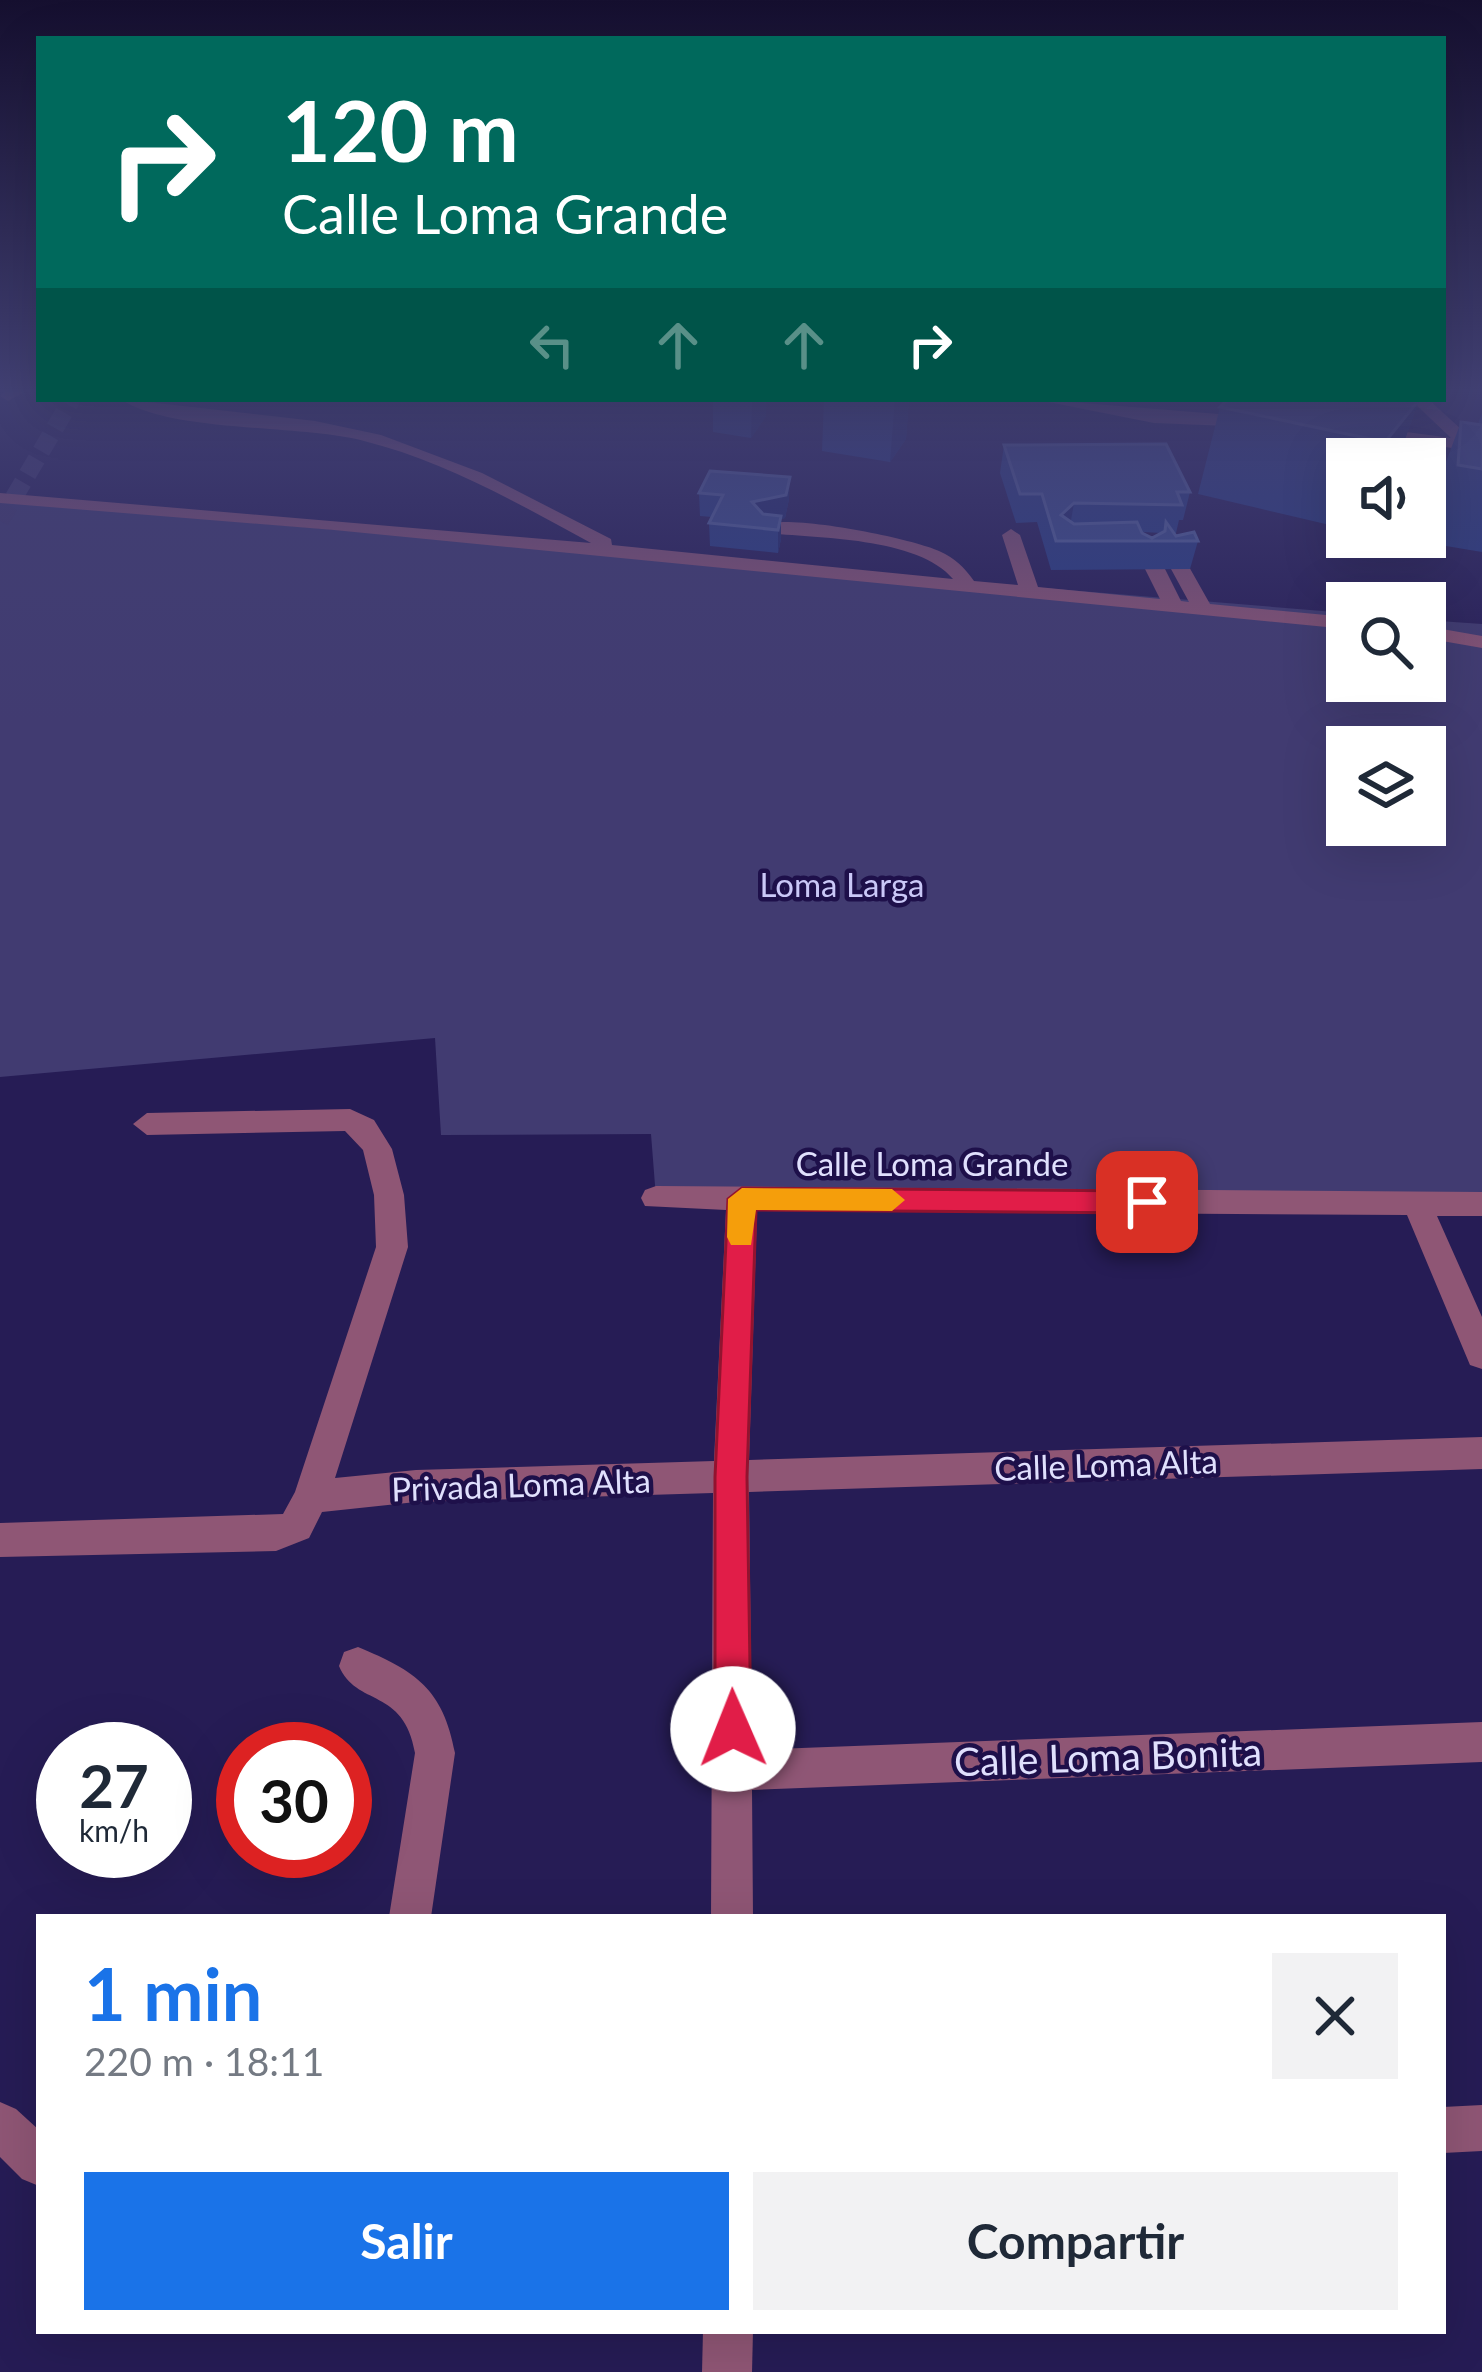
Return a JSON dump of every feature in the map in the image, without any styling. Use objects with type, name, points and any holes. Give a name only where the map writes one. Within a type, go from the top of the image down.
[{"type":"street","points":[[42,502],[1326,620]]},
{"type":"street","points":[[521,502],[620,552]]},
{"type":"street","points":[[765,527],[928,551],[958,566],[967,584]]},
{"type":"street","points":[[1011,535],[1029,590]]},
{"type":"street","points":[[1155,569],[1172,603]]},
{"type":"street","points":[[1181,569],[1201,605]]},
{"type":"street","points":[[1446,636],[1482,642]]},
{"type":"street","points":[[0,1540],[276,1534],[296,1526],[311,1497],[392,1247],[389,1195],[377,1149],[364,1128],[350,1120],[147,1124]]},
{"type":"street","name":"Calle Loma Grande","points":[[656,1198],[1482,1204]]},
{"type":"street","points":[[732,1914],[731,1477],[742,1199]]},
{"type":"street","points":[[1417,1204],[1482,1355]]},
{"type":"street","name":"Calle Loma Alta","points":[[731,1477],[1482,1453]]},
{"type":"street","name":"Privada Loma Alta","points":[[311,1497],[416,1486],[731,1477]]},
{"type":"street","points":[[358,1666],[416,1696],[433,1736],[435,1753],[410,1914]]},
{"type":"street","name":"Calle Loma Bonita","points":[[734,1771],[1482,1742]]},
{"type":"street","points":[[0,2125],[36,2159]]},
{"type":"street","points":[[1446,2130],[1482,2128]]},
{"type":"street","points":[[727,2372],[728,2334]]},
{"type":"green space","name":"Loma Larga","points":[[0,502],[1326,611],[1326,702],[1446,702],[1446,621],[1482,624],[1482,1203],[656,1198],[651,1134],[441,1135],[435,1038],[0,1077]]},
{"type":"building","points":[[720,502],[753,502],[763,514],[781,516],[778,530],[709,523]]},
{"type":"building","points":[[1044,502],[1181,502],[1074,503],[1061,515],[1074,524],[1137,522],[1142,533],[1152,538],[1165,531],[1166,522],[1176,536],[1194,532],[1198,541],[1056,541]]},
{"type":"tunnel","points":[[0,521],[11,502]]},
{"type":"slow traffic","points":[[741,1237],[742,1199],[892,1200]]},
{"type":"route","points":[[733,1729],[731,1477],[742,1199],[1147,1202]]}]
